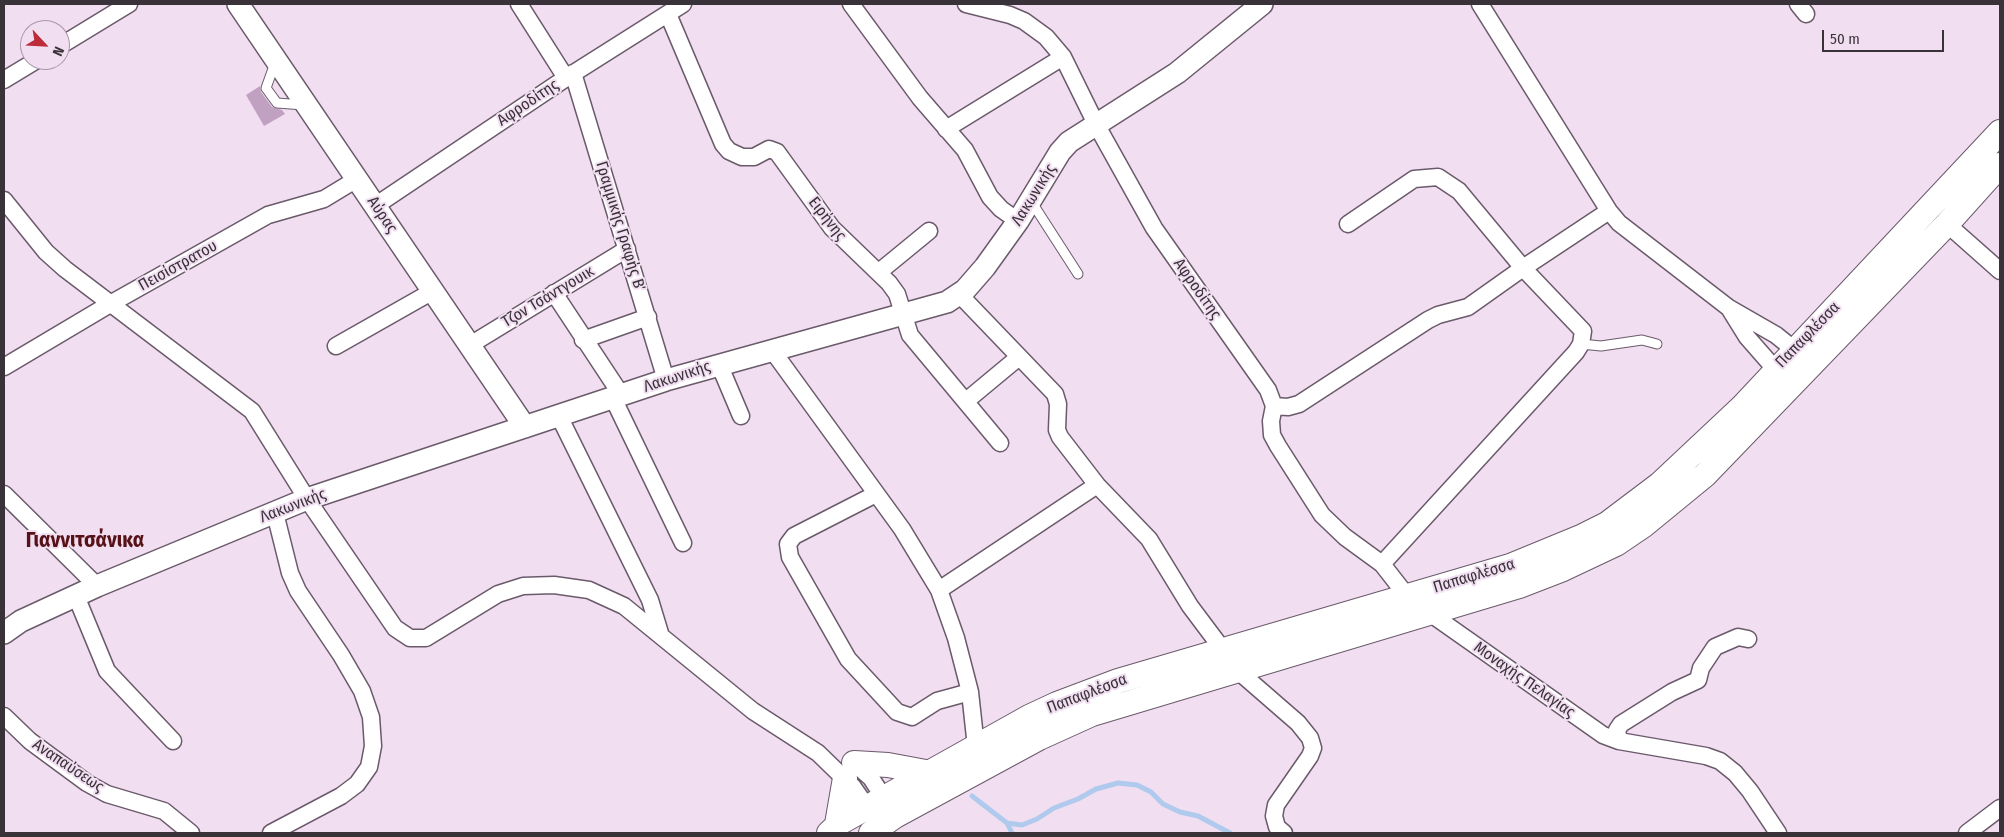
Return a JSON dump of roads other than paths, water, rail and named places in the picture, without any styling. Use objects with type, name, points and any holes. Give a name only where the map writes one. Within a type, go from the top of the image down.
[{"type":"main road","name":"Παπαφλέσσα","points":[[814,833],[836,826],[880,817],[1064,726],[1125,703],[1431,614],[1541,578],[1616,544],[1644,525],[1705,474],[1783,378],[2000,132]]},
{"type":"main road","name":"Παπαφλέσσα","points":[[1802,357],[1947,224],[2000,165]]},
{"type":"main road","name":"Παπαφλέσσα","points":[[880,817],[931,773],[1029,717],[1066,701],[1118,681],[1510,566],[1575,540],[1607,524],[1632,507],[1690,458],[1743,406],[1783,378]]},
{"type":"main road","points":[[836,826],[850,770],[888,765],[931,773]]},
{"type":"street","points":[[70,40],[129,4]]},
{"type":"street","name":"Αύρας","points":[[238,4],[526,427]]},
{"type":"street","name":"Γραμμικής Γραφής Β΄","points":[[519,4],[570,76],[627,249],[666,380]]},
{"type":"street","name":"Αφροδίτης","points":[[375,206],[570,76],[683,4]]},
{"type":"street","points":[[851,4],[946,129],[965,150],[990,197],[1001,209],[1018,221]]},
{"type":"street","name":"Αφροδίτης","points":[[966,4],[1010,15],[1024,21],[1046,37],[1064,57],[1096,124],[1154,228],[1268,390],[1274,406],[1271,421],[1272,434],[1322,515],[1345,537],[1382,564],[1407,596]]},
{"type":"street","name":"Λακωνικής","points":[[4,634],[22,621],[97,586],[307,500],[666,380],[942,304],[959,294],[985,267],[1018,221],[1064,147],[1096,124],[1177,73],[1262,4]]},
{"type":"street","points":[[1480,4],[1609,211],[1630,233],[1729,308],[1755,321],[1802,357]]},
{"type":"street","name":"Ειρήνης","points":[[668,14],[723,144],[729,151],[742,157],[754,156],[769,149],[777,152],[832,228],[852,249],[879,272],[897,294],[902,314],[912,339],[1000,443]]},
{"type":"street","points":[[946,129],[1064,57]]},
{"type":"street","points":[[4,80],[20,70]]},
{"type":"street","points":[[1348,224],[1414,180],[1438,177],[1459,192],[1523,268],[1581,328],[1583,335],[1581,344],[1573,355],[1382,564]]},
{"type":"street","name":"Πεισίστρατου","points":[[4,368],[110,304],[268,215],[318,202],[357,179]]},
{"type":"street","points":[[4,200],[46,252],[110,304],[252,411],[307,500],[395,628],[410,638],[426,638],[498,594],[523,586],[554,585],[589,590],[624,606],[660,633],[753,711],[818,753],[850,770],[880,817]]},
{"type":"street","points":[[1274,406],[1288,407],[1299,404],[1428,320],[1438,315],[1468,307],[1609,211]]},
{"type":"street","points":[[1947,224],[2000,272]]},
{"type":"street","points":[[879,272],[929,232]]},
{"type":"street","name":"Τζον Τσάντγουικ","points":[[470,345],[627,249]]},
{"type":"street","points":[[336,346],[433,291]]},
{"type":"street","points":[[554,293],[617,397],[682,543]]},
{"type":"street","points":[[959,294],[1055,394],[1058,404],[1058,435],[1097,484],[1149,539],[1190,606],[1224,650]]},
{"type":"street","points":[[1729,308],[1747,337],[1783,378]]},
{"type":"street","points":[[583,340],[648,317]]},
{"type":"street","points":[[772,350],[920,555],[940,590],[956,638],[970,692],[976,747]]},
{"type":"street","points":[[966,401],[1019,357]]},
{"type":"street","points":[[719,364],[741,416]]},
{"type":"street","points":[[558,416],[650,600],[660,633]]},
{"type":"street","points":[[940,590],[1097,484]]},
{"type":"street","points":[[4,494],[97,586]]},
{"type":"street","points":[[876,494],[794,536],[788,544],[790,556],[848,659],[897,712],[912,717],[937,702],[970,692]]},
{"type":"street","points":[[271,833],[341,796],[357,784],[369,767],[373,746],[371,717],[362,691],[341,655],[298,591],[290,573],[275,513]]},
{"type":"street","points":[[76,596],[106,671],[173,741]]},
{"type":"street","name":"Μοναχής Πελαγίας","points":[[1431,614],[1592,728],[1619,741],[1706,756],[1720,761],[1735,773],[1750,791],[1778,833]]},
{"type":"street","points":[[1619,741],[1617,730],[1621,724],[1672,692],[1698,680],[1705,660],[1716,647],[1738,637],[1748,639]]},
{"type":"street","points":[[1237,670],[1298,723],[1310,738],[1313,748],[1310,756],[1276,806],[1274,816],[1277,827],[1284,833]]},
{"type":"street","name":"Αναπαύσεως","points":[[4,716],[30,741],[88,783],[107,794],[164,811],[191,833]]},
{"type":"street","points":[[1967,833],[2000,808]]},
{"type":"lane","points":[[1031,201],[1078,274]]},
{"type":"lane","points":[[1581,344],[1601,346],[1642,340],[1657,344]]},
{"type":"waterway","points":[[1007,823],[1022,825],[1096,789],[1118,783],[1137,785],[1151,792],[1163,804],[1180,812],[1198,816],[1230,833]]},
{"type":"waterway","points":[[972,796],[1007,823],[1012,833]]},
{"type":"district","name":"Γιαννιτσάνικα","points":[[85,541]]}]
